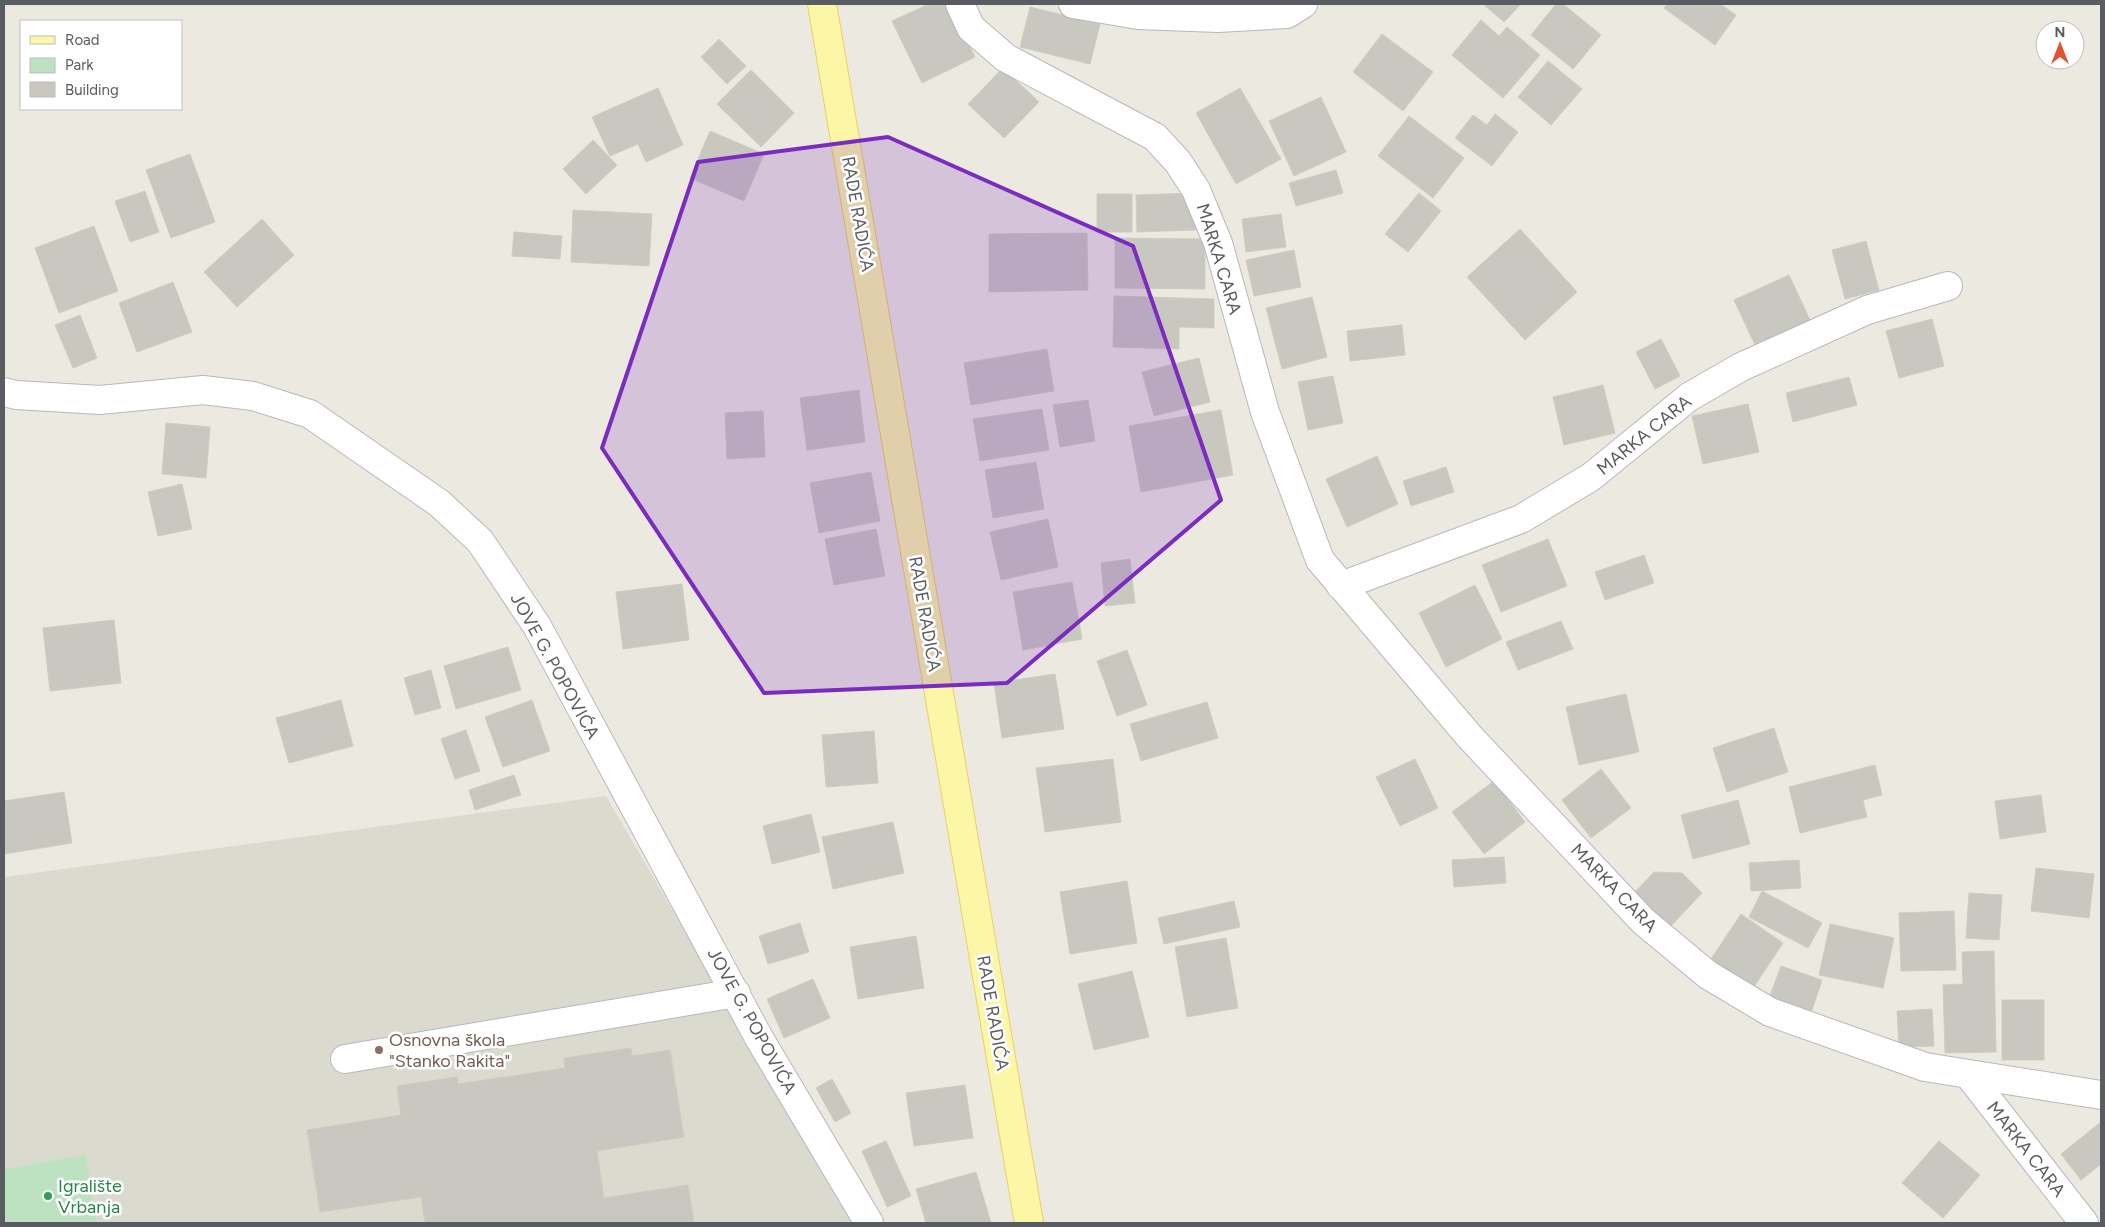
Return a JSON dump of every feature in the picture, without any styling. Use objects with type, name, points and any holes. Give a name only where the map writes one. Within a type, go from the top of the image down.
[{"type":"main road","name":"RADE RADIĆA","points":[[822,4],[1029,1223]]},
{"type":"street","name":"MARKA CARA","points":[[960,4],[972,28],[1006,58],[1155,137],[1178,162],[1196,190],[1218,243],[1265,412],[1320,560],[1469,736],[1643,921],[1708,975],[1770,1012],[1925,1067],[2101,1095]]},
{"type":"street","points":[[1073,4],[1138,15],[1218,18],[1287,14],[1303,4]]},
{"type":"street","name":"MARKA CARA","points":[[1341,586],[1520,519],[1591,477],[1689,397],[1741,367],[1867,310],[1948,286]]},
{"type":"street","name":"JOVE G. POPOVIĆA","points":[[4,392],[16,395],[100,400],[203,390],[254,396],[310,414],[439,503],[480,542],[537,626],[736,994],[817,1138],[869,1223]]},
{"type":"street","points":[[345,1059],[736,994]]},
{"type":"street","name":"MARKA CARA","points":[[1968,1074],[2084,1223]]},
{"type":"highlighted area","points":[[888,137],[1133,246],[1221,500],[1007,683],[764,693],[602,448],[698,162]]},
{"type":"shaded area","name":"Osnovna škola \"Stanko Rakita\"","points":[[606,796],[855,1223],[4,1223],[4,877]]},
{"type":"green space","name":"Igralište Vrbanja","points":[[86,1155],[97,1223],[4,1223],[4,1169]]},
{"type":"building","points":[[929,4],[949,4],[975,57],[922,83],[892,21]]},
{"type":"building","points":[[1483,4],[1521,4],[1504,22]]},
{"type":"building","points":[[1556,4],[1563,4],[1601,35],[1573,69],[1531,35]]},
{"type":"building","points":[[1667,4],[1720,4],[1736,15],[1715,45],[1664,8]]},
{"type":"building","points":[[1030,7],[1100,24],[1090,64],[1020,47]]},
{"type":"building","points":[[1481,20],[1499,36],[1507,27],[1540,55],[1503,98],[1452,55]]},
{"type":"building","points":[[1382,34],[1433,72],[1403,111],[1353,72]]},
{"type":"building","points":[[719,39],[746,66],[727,84],[701,57]]},
{"type":"building","points":[[1548,61],[1582,89],[1551,125],[1518,97]]},
{"type":"building","points":[[1003,68],[1039,102],[1004,138],[968,104]]},
{"type":"building","points":[[751,70],[794,113],[761,147],[717,104]]},
{"type":"building","points":[[658,88],[683,145],[646,162],[638,144],[610,156],[592,117]]},
{"type":"building","points":[[1240,88],[1281,159],[1236,184],[1196,113]]},
{"type":"building","points":[[1321,97],[1346,152],[1294,176],[1269,121]]},
{"type":"building","points":[[1495,114],[1518,132],[1492,166],[1455,138],[1473,115],[1487,125]]},
{"type":"building","points":[[1409,116],[1464,158],[1433,198],[1378,156]]},
{"type":"building","points":[[710,131],[764,154],[744,201],[690,178]]},
{"type":"building","points":[[593,140],[617,165],[586,194],[563,169]]},
{"type":"building","points":[[190,154],[215,222],[171,238],[146,170]]},
{"type":"building","points":[[1336,170],[1343,193],[1296,206],[1289,183]]},
{"type":"building","points":[[145,191],[159,232],[130,242],[115,201]]},
{"type":"building","points":[[1194,193],[1196,230],[1137,232],[1136,195]]},
{"type":"building","points":[[1419,193],[1441,211],[1408,252],[1385,234]]},
{"type":"building","points":[[1097,194],[1132,194],[1132,232],[1097,232]]},
{"type":"building","points":[[573,210],[652,214],[649,266],[571,262]]},
{"type":"building","points":[[1281,214],[1286,247],[1246,252],[1242,219]]},
{"type":"building","points":[[262,219],[294,255],[237,307],[204,272]]},
{"type":"building","points":[[94,226],[118,291],[59,313],[35,248]]},
{"type":"building","points":[[1520,229],[1577,292],[1525,340],[1467,277]]},
{"type":"building","points":[[514,232],[562,236],[560,259],[512,256]]},
{"type":"building","points":[[1087,233],[1088,290],[989,292],[989,234]]},
{"type":"building","points":[[1115,238],[1205,239],[1205,289],[1115,288]]},
{"type":"building","points":[[1866,241],[1879,290],[1845,299],[1832,250]]},
{"type":"building","points":[[1294,250],[1301,287],[1254,296],[1246,260]]},
{"type":"building","points":[[1789,275],[1810,320],[1755,345],[1734,300]]},
{"type":"building","points":[[173,282],[192,332],[137,352],[119,303]]},
{"type":"building","points":[[1114,296],[1214,299],[1214,328],[1179,327],[1179,349],[1113,347]]},
{"type":"building","points":[[1312,297],[1327,357],[1282,369],[1266,308]]},
{"type":"building","points":[[80,315],[97,358],[73,368],[55,325]]},
{"type":"building","points":[[1932,319],[1944,366],[1899,378],[1886,331]]},
{"type":"building","points":[[1402,325],[1405,355],[1350,361],[1347,331]]},
{"type":"building","points":[[1661,339],[1680,376],[1655,389],[1636,352]]},
{"type":"building","points":[[1047,349],[1054,391],[971,405],[964,363]]},
{"type":"building","points":[[1199,358],[1210,402],[1154,416],[1142,372]]},
{"type":"building","points":[[1333,376],[1343,423],[1308,430],[1298,382]]},
{"type":"building","points":[[1849,377],[1857,405],[1793,422],[1786,393]]},
{"type":"building","points":[[1603,385],[1615,433],[1564,445],[1553,397]]},
{"type":"building","points":[[859,390],[865,442],[807,450],[800,398]]},
{"type":"building","points":[[1088,400],[1095,441],[1060,447],[1053,405]]},
{"type":"building","points":[[1748,404],[1759,452],[1703,464],[1692,416]]},
{"type":"building","points":[[1042,409],[1049,450],[980,461],[973,419]]},
{"type":"building","points":[[1221,410],[1233,475],[1141,492],[1129,426]]},
{"type":"building","points":[[763,411],[765,457],[727,459],[725,413]]},
{"type":"building","points":[[166,423],[210,427],[206,478],[162,474]]},
{"type":"building","points":[[1377,456],[1398,504],[1347,527],[1326,479]]},
{"type":"building","points":[[1036,462],[1044,509],[993,518],[985,470]]},
{"type":"building","points":[[1446,467],[1454,492],[1411,506],[1403,481]]},
{"type":"building","points":[[871,472],[880,521],[819,533],[810,483]]},
{"type":"building","points":[[182,484],[192,529],[158,536],[148,492]]},
{"type":"building","points":[[1048,519],[1058,567],[1001,580],[990,532]]},
{"type":"building","points":[[876,529],[885,576],[834,585],[825,539]]},
{"type":"building","points":[[1548,539],[1567,586],[1501,612],[1482,565]]},
{"type":"building","points":[[1644,555],[1654,583],[1605,600],[1595,572]]},
{"type":"building","points":[[1130,559],[1135,603],[1105,606],[1101,563]]},
{"type":"building","points":[[1072,582],[1082,639],[1023,650],[1013,592]]},
{"type":"building","points":[[682,584],[689,640],[623,649],[616,592]]},
{"type":"building","points":[[1475,585],[1502,639],[1446,667],[1419,613]]},
{"type":"building","points":[[114,620],[121,683],[50,691],[43,628]]},
{"type":"building","points":[[1561,621],[1573,649],[1518,670],[1506,642]]},
{"type":"building","points":[[508,647],[521,690],[456,709],[444,666]]},
{"type":"building","points":[[1127,650],[1147,705],[1117,716],[1097,661]]},
{"type":"building","points":[[431,670],[441,708],[415,715],[404,678]]},
{"type":"building","points":[[1055,674],[1064,729],[1002,738],[994,683]]},
{"type":"building","points":[[1626,694],[1639,752],[1579,765],[1566,707]]},
{"type":"building","points":[[341,700],[353,746],[289,763],[276,718]]},
{"type":"building","points":[[532,700],[550,751],[503,767],[485,717]]},
{"type":"building","points":[[1207,702],[1218,738],[1141,761],[1130,724]]},
{"type":"building","points":[[1774,728],[1788,772],[1727,792],[1713,748]]},
{"type":"building","points":[[466,730],[480,771],[455,779],[441,739]]},
{"type":"building","points":[[874,731],[878,783],[826,787],[822,735]]},
{"type":"building","points":[[1113,759],[1121,822],[1045,832],[1036,768]]},
{"type":"building","points":[[1415,759],[1438,808],[1400,826],[1376,777]]},
{"type":"building","points":[[1875,765],[1882,795],[1863,800],[1867,817],[1800,833],[1789,787]]},
{"type":"building","points":[[1601,769],[1631,808],[1591,838],[1562,800]]},
{"type":"building","points":[[514,775],[521,795],[475,810],[469,790]]},
{"type":"building","points":[[1494,781],[1525,822],[1484,854],[1452,812]]},
{"type":"building","points":[[64,792],[72,843],[4,854],[4,801]]},
{"type":"building","points":[[2041,795],[2046,832],[2000,839],[1995,801]]},
{"type":"building","points":[[1738,800],[1750,844],[1693,859],[1681,815]]},
{"type":"building","points":[[811,814],[820,852],[772,864],[763,826]]},
{"type":"building","points":[[893,822],[904,873],[833,889],[822,837]]},
{"type":"building","points":[[1504,857],[1506,883],[1454,887],[1452,860]]},
{"type":"building","points":[[1799,860],[1801,888],[1751,891],[1749,863]]},
{"type":"building","points":[[2036,868],[2094,874],[2089,918],[2031,911]]},
{"type":"building","points":[[1654,872],[1682,873],[1702,893],[1670,927],[1634,893]]},
{"type":"building","points":[[1127,881],[1137,943],[1070,954],[1060,892]]},
{"type":"building","points":[[1762,891],[1822,923],[1808,948],[1749,917]]},
{"type":"building","points":[[1969,893],[2002,895],[1999,940],[1966,938]]},
{"type":"building","points":[[1234,901],[1240,927],[1164,944],[1158,918]]},
{"type":"building","points":[[1954,911],[1956,970],[1901,971],[1899,913]]},
{"type":"building","points":[[1741,914],[1783,943],[1753,988],[1711,959]]},
{"type":"building","points":[[800,923],[809,952],[768,964],[759,936]]},
{"type":"building","points":[[1830,924],[1894,938],[1883,988],[1819,975]]},
{"type":"building","points":[[916,936],[924,988],[858,999],[850,947]]},
{"type":"building","points":[[1226,938],[1238,1008],[1187,1017],[1175,947]]},
{"type":"building","points":[[1994,951],[1996,1052],[1945,1053],[1943,985],[1963,984],[1962,952]]},
{"type":"building","points":[[1781,966],[1822,980],[1809,1019],[1767,1004]]},
{"type":"building","points":[[1132,971],[1149,1037],[1094,1050],[1078,984]]},
{"type":"building","points":[[813,979],[830,1018],[784,1038],[767,999]]},
{"type":"building","points":[[2002,1000],[2044,1000],[2044,1060],[2002,1060]]},
{"type":"building","points":[[1932,1009],[1934,1046],[1899,1047],[1897,1011]]},
{"type":"building","points":[[631,1048],[632,1056],[670,1050],[684,1137],[597,1151],[604,1198],[688,1185],[694,1223],[425,1223],[421,1197],[320,1212],[307,1130],[401,1115],[397,1086],[457,1077],[458,1084],[565,1068],[564,1058]]},
{"type":"building","points":[[832,1079],[851,1113],[835,1122],[816,1088]]},
{"type":"building","points":[[965,1085],[973,1138],[914,1146],[906,1093]]},
{"type":"building","points":[[2101,1122],[2101,1164],[2081,1180],[2061,1154]]},
{"type":"building","points":[[886,1141],[911,1196],[887,1207],[862,1151]]},
{"type":"building","points":[[1939,1141],[1980,1175],[1943,1218],[1902,1183]]},
{"type":"building","points":[[976,1172],[991,1223],[926,1223],[916,1189]]},
{"type":"place","name":"Osnovna škola \"Stanko Rakita\"","points":[[379,1050]]},
{"type":"place","name":"Igralište Vrbanja","points":[[48,1196]]}]
